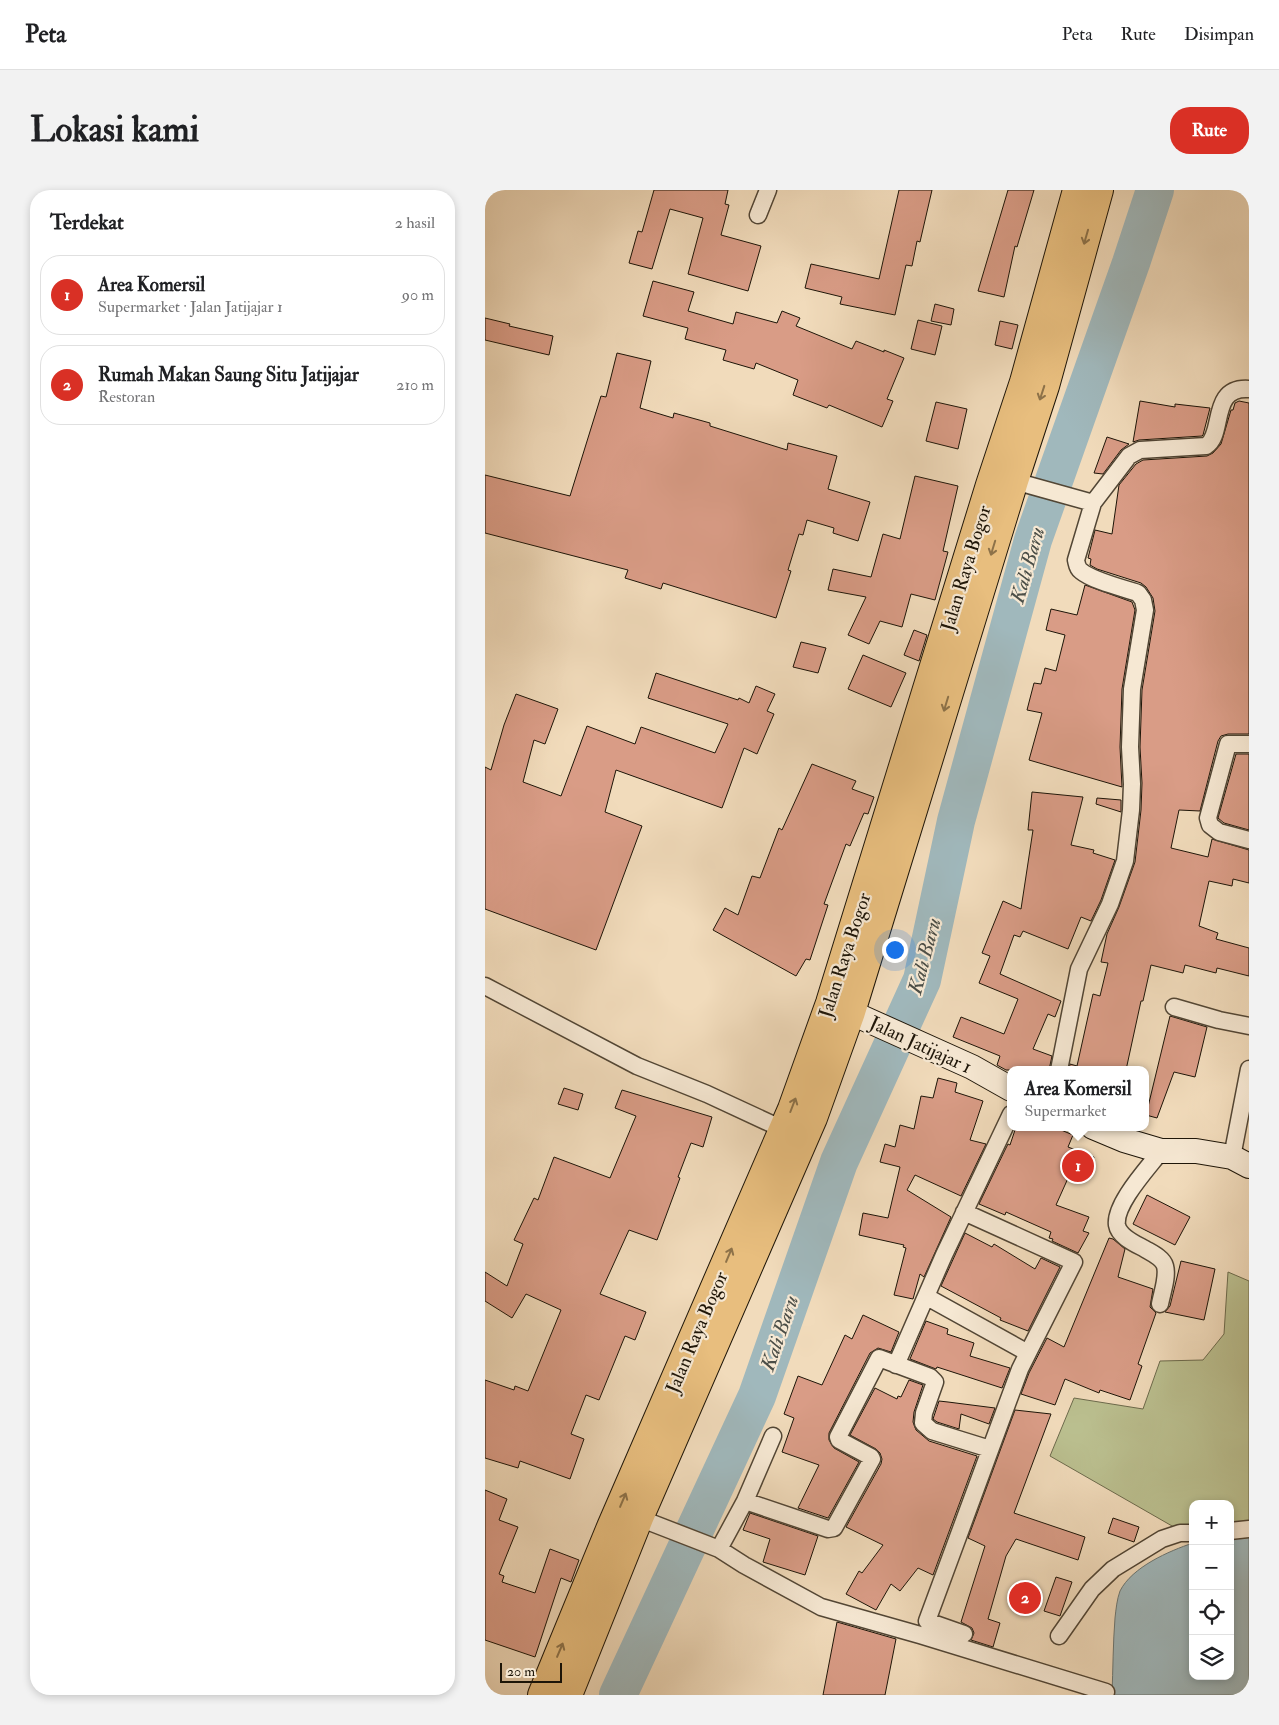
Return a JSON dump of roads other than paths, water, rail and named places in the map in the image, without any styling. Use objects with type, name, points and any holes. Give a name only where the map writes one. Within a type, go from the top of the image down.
[{"type":"highway","name":"Jalan Raya Bogor","points":[[851,1013],[987,494],[1025,382],[1077,190]]},
{"type":"highway","name":"Jalan Raya Bogor","points":[[568,1695],[794,1134],[792,1109],[851,1013],[1025,484],[1045,386],[1099,190]]},
{"type":"highway","name":"Jalan Raya Bogor","points":[[542,1695],[611,1527],[794,1134]]},
{"type":"street","points":[[759,215],[769,190]]},
{"type":"street","points":[[1060,1066],[1079,969],[1109,904],[1125,861],[1132,784],[1132,690],[1145,610],[1143,600],[1138,593],[1091,577],[1077,566],[1076,560],[1090,502],[1129,456],[1141,450],[1199,447],[1211,444],[1225,399],[1236,391],[1249,389]]},
{"type":"street","points":[[1025,484],[1090,502]]},
{"type":"street","points":[[1249,744],[1228,744],[1208,818],[1210,825],[1219,832],[1249,840]]},
{"type":"street","points":[[485,986],[637,1066],[707,1094],[794,1134]]},
{"type":"street","points":[[1174,1008],[1249,1026]]},
{"type":"street","name":"Jalan Jatijajar 1","points":[[851,1013],[972,1067],[1007,1087]]},
{"type":"street","points":[[1103,1131],[1124,1140],[1161,1150],[1196,1151],[1241,1162],[1249,1070]]},
{"type":"street","points":[[896,1365],[964,1212],[1007,1122]]},
{"type":"street","points":[[1160,1304],[1166,1275],[1165,1265],[1159,1257],[1123,1236],[1117,1226],[1118,1215],[1123,1202],[1161,1150]]},
{"type":"street","points":[[964,1212],[1073,1262],[1020,1370],[927,1621],[964,1634]]},
{"type":"street","points":[[927,1297],[1027,1353]]},
{"type":"street","points":[[745,1501],[828,1529],[834,1528],[872,1459],[839,1440],[838,1437],[879,1358],[914,1370],[930,1377],[935,1382],[923,1413],[923,1423],[933,1431],[990,1449]]},
{"type":"street","points":[[719,1549],[745,1501],[773,1436]]},
{"type":"street","points":[[639,1518],[719,1549],[744,1565],[821,1607],[921,1635],[1106,1692]]},
{"type":"street","points":[[1234,1531],[1249,1529]]},
{"type":"street","points":[[1059,1636],[1092,1589],[1113,1570],[1162,1539],[1180,1533],[1189,1533]]},
{"type":"water","points":[[1249,1537],[1249,1695],[1112,1695],[1115,1618],[1120,1591],[1133,1574],[1142,1567],[1173,1550],[1189,1544],[1189,1680],[1234,1680],[1234,1539]]},
{"type":"waterway","name":"Kali Baru","points":[[618,1695],[757,1396],[839,1162],[922,980],[956,821],[1033,540],[1155,190]]},
{"type":"place","name":"Area Komersil","points":[[1078,1166]]},
{"type":"place","name":"Rumah Makan Saung Situ Jatijajar","points":[[1025,1598]]}]
